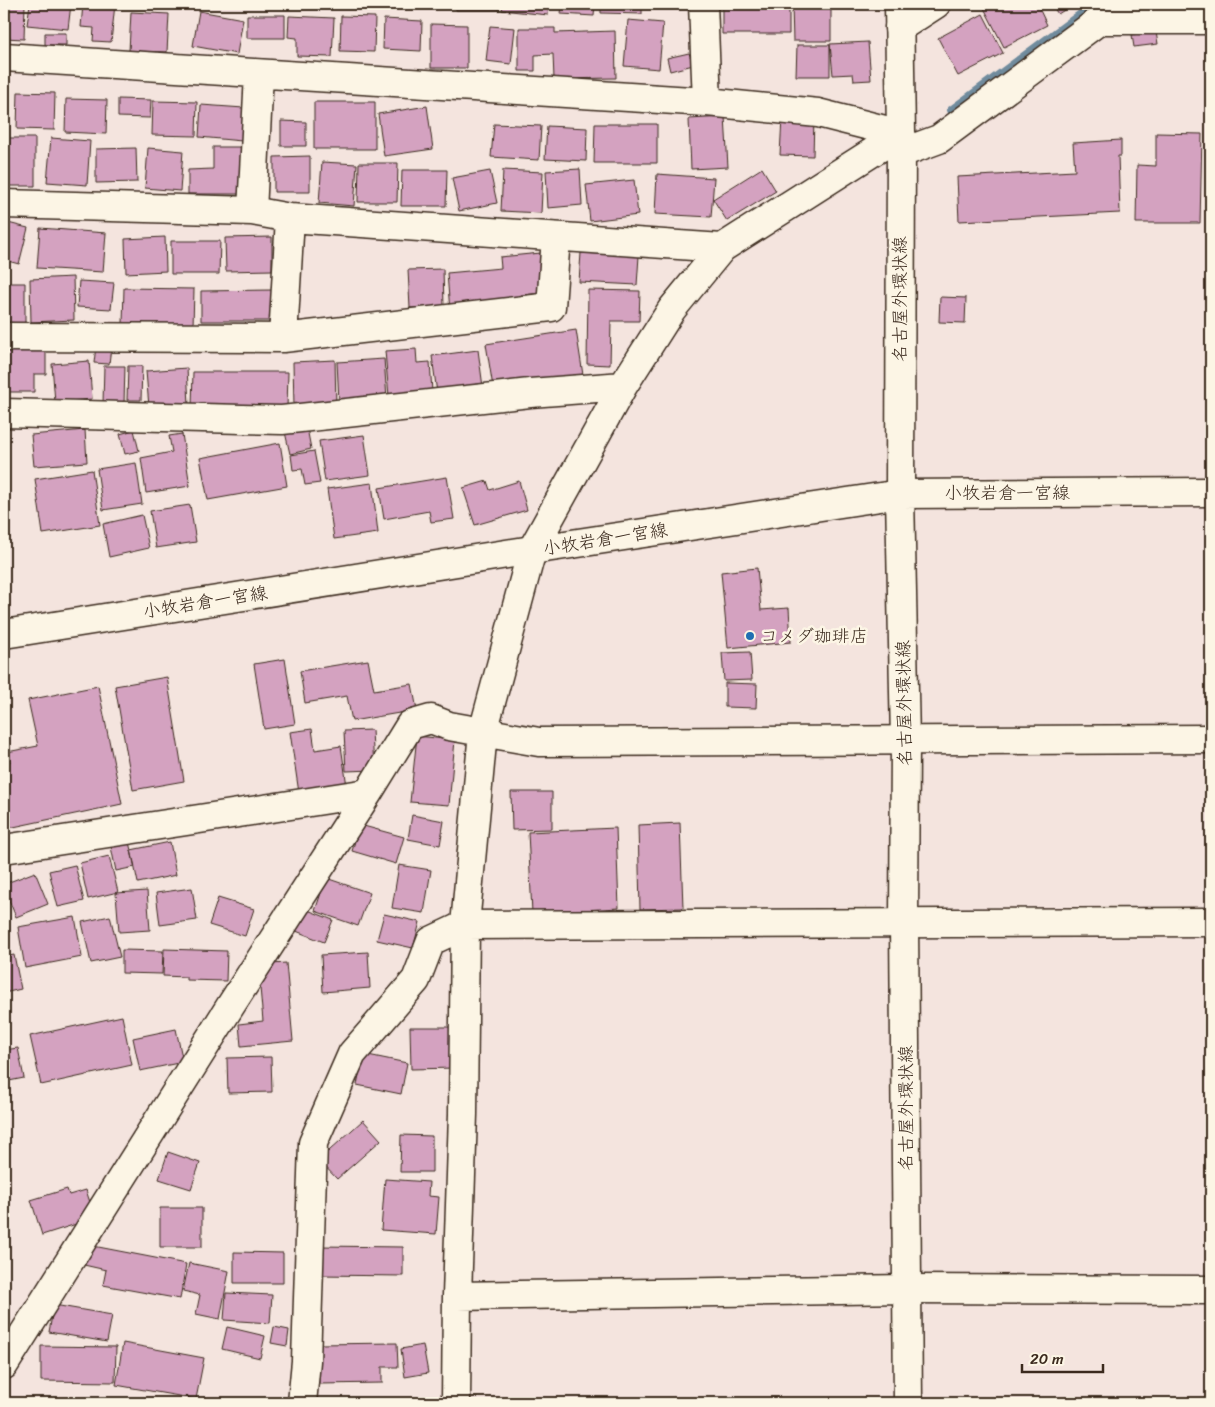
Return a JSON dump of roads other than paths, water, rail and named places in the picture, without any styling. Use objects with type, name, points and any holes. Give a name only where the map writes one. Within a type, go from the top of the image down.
[{"type":"street","points":[[703,4],[707,102]]},
{"type":"street","points":[[899,16],[936,4]]},
{"type":"street","name":"名古屋外環状線","points":[[899,16],[901,143],[900,494],[905,741],[904,924],[908,1403]]},
{"type":"street","points":[[456,1403],[457,1296],[463,1114],[465,925],[484,732],[532,550],[623,386],[672,308],[722,248],[901,143],[939,139],[1100,20],[1211,20]]},
{"type":"street","points":[[4,57],[707,102],[818,112],[901,143]]},
{"type":"street","points":[[252,212],[259,74]]},
{"type":"street","points":[[4,204],[252,212],[290,218],[722,248]]},
{"type":"street","points":[[283,338],[290,218]]},
{"type":"street","points":[[4,337],[283,338],[551,307],[556,237]]},
{"type":"street","points":[[4,413],[282,420],[530,393],[623,386]]},
{"type":"street","name":"小牧岩倉一宮線","points":[[4,634],[900,494],[1211,492]]},
{"type":"street","points":[[4,1365],[410,725],[431,719],[450,726],[539,742],[1211,740]]},
{"type":"street","points":[[4,849],[368,793]]},
{"type":"street","points":[[302,1403],[306,1361],[313,1144],[352,1054],[416,980],[431,941],[465,925],[1211,922]]},
{"type":"street","points":[[457,1296],[907,1289],[1211,1290]]},
{"type":"waterway","points":[[951,110],[1094,4]]},
{"type":"place","name":"コメダ珈琲店","points":[[750,636]]}]
